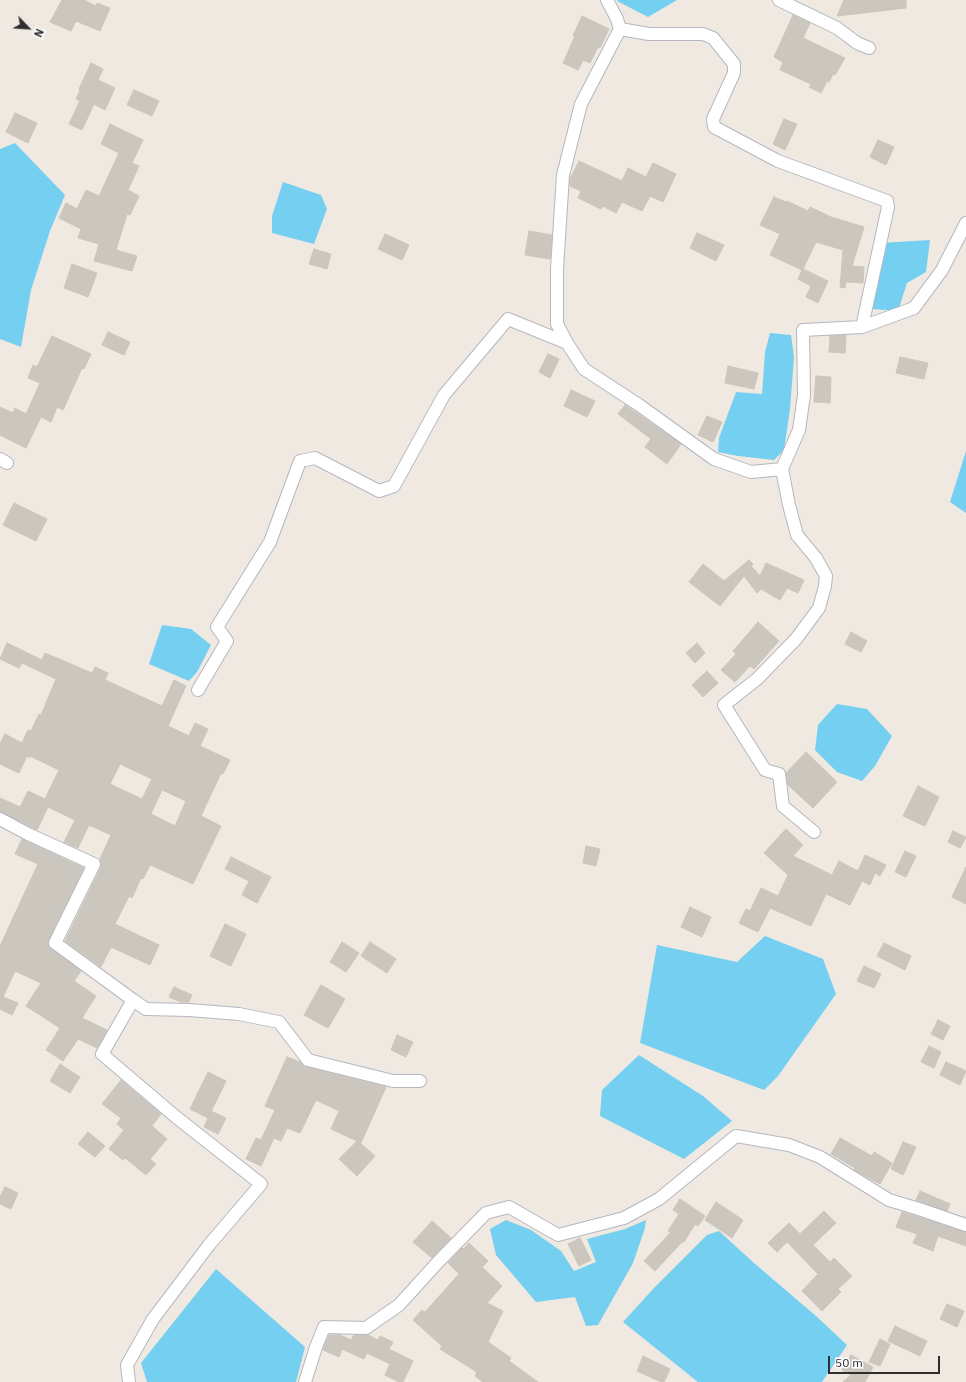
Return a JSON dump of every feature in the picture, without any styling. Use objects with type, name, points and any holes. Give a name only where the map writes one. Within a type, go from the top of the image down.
[{"type":"street","points":[[607,0],[617,19],[620,29],[581,104],[563,176],[557,269],[558,324],[567,343],[584,369],[639,405],[714,459],[751,472],[782,469]]},
{"type":"street","points":[[779,0],[837,28],[858,43],[869,48]]},
{"type":"street","points":[[620,29],[649,34],[703,34],[713,38],[734,64],[734,73],[714,119],[714,127],[778,161],[887,200],[888,207],[862,327]]},
{"type":"street","points":[[814,832],[783,806],[779,774],[765,770],[724,705],[757,679],[796,639],[819,608],[825,586],[826,576],[823,570],[816,558],[797,535],[782,469],[799,430],[804,395],[803,330],[862,327],[914,308],[942,270],[966,223]]},
{"type":"street","points":[[198,690],[227,641],[217,627],[270,542],[300,461],[315,458],[379,491],[394,486],[444,395],[508,319],[567,343]]},
{"type":"street","points":[[0,819],[28,834],[94,864],[55,944],[146,1009],[189,1010],[239,1014],[280,1022],[308,1060],[394,1081],[420,1081]]},
{"type":"street","points":[[129,1382],[127,1365],[153,1319],[209,1245],[261,1184],[176,1117],[102,1054],[133,1000]]},
{"type":"street","points":[[305,1382],[324,1327],[366,1328],[372,1324],[399,1305],[438,1262],[486,1213],[509,1207],[558,1235],[624,1218],[659,1199],[736,1136],[789,1145],[820,1157],[889,1200],[966,1226]]},
{"type":"water","points":[[677,0],[648,17],[617,1]]},
{"type":"water","points":[[15,143],[65,195],[50,231],[31,290],[21,347],[0,339],[0,149]]},
{"type":"water","points":[[283,182],[321,195],[327,209],[314,244],[272,233],[272,216]]},
{"type":"water","points":[[930,240],[926,272],[907,283],[898,311],[872,309],[880,243]]},
{"type":"water","points":[[770,333],[791,335],[794,357],[790,409],[784,450],[774,460],[718,452],[719,438],[736,392],[762,394],[765,352]]},
{"type":"water","points":[[966,451],[966,513],[950,502]]},
{"type":"water","points":[[162,625],[191,629],[211,645],[197,672],[189,681],[149,664]]},
{"type":"water","points":[[837,704],[867,709],[892,736],[875,766],[862,781],[837,772],[815,750],[818,725]]},
{"type":"water","points":[[765,936],[823,959],[836,994],[778,1076],[764,1090],[640,1043],[657,945],[737,962]]},
{"type":"water","points":[[639,1055],[703,1096],[732,1121],[684,1159],[600,1116],[602,1090]]},
{"type":"water","points":[[506,1220],[531,1230],[561,1251],[574,1271],[596,1262],[587,1239],[625,1229],[646,1220],[645,1228],[633,1263],[598,1325],[586,1326],[575,1297],[536,1302],[496,1255],[490,1229]]},
{"type":"water","points":[[719,1231],[847,1345],[822,1382],[698,1382],[623,1322],[654,1288],[707,1235]]},
{"type":"water","points":[[216,1269],[305,1347],[296,1382],[147,1382],[141,1363]]},
{"type":"building","points":[[62,0],[84,0],[96,6],[97,3],[110,8],[100,31],[76,21],[71,31],[50,22]]},
{"type":"building","points":[[844,0],[906,0],[906,8],[837,16]]},
{"type":"building","points":[[793,15],[810,23],[803,38],[845,58],[835,75],[833,74],[829,82],[827,81],[821,93],[809,87],[811,84],[780,70],[783,62],[774,57]]},
{"type":"building","points":[[582,16],[609,29],[600,48],[598,47],[590,63],[583,60],[578,70],[563,63]]},
{"type":"building","points":[[91,63],[103,69],[98,80],[115,88],[105,110],[94,104],[82,130],[69,124],[80,101],[76,99]]},
{"type":"building","points":[[134,90],[159,101],[152,116],[127,105]]},
{"type":"building","points":[[15,113],[37,123],[28,143],[6,132]]},
{"type":"building","points":[[784,119],[797,124],[785,150],[773,144]]},
{"type":"building","points":[[110,124],[143,140],[132,163],[139,166],[128,190],[139,196],[130,215],[127,214],[116,250],[137,256],[132,271],[94,261],[99,244],[78,238],[81,229],[59,218],[66,203],[77,209],[86,190],[99,196],[119,153],[101,144]]},
{"type":"building","points":[[878,140],[894,147],[886,165],[870,157]]},
{"type":"building","points":[[579,161],[622,181],[628,168],[646,177],[653,163],[676,174],[663,202],[650,196],[642,211],[622,202],[616,213],[603,206],[601,209],[578,198],[581,191],[570,186],[570,179]]},
{"type":"building","points":[[774,197],[786,202],[787,201],[808,211],[810,207],[831,217],[864,227],[852,266],[864,267],[863,283],[846,282],[845,288],[840,287],[843,250],[816,242],[803,269],[828,281],[818,303],[806,297],[811,286],[798,279],[802,270],[770,255],[780,234],[760,225]]},
{"type":"building","points":[[529,231],[552,235],[550,259],[525,255]]},
{"type":"building","points":[[697,233],[724,245],[716,261],[690,248]]},
{"type":"building","points":[[385,234],[409,245],[402,260],[378,249]]},
{"type":"building","points":[[314,249],[331,254],[327,269],[309,264]]},
{"type":"building","points":[[72,264],[97,273],[88,297],[64,288]]},
{"type":"building","points":[[108,332],[130,342],[124,355],[102,345]]},
{"type":"building","points":[[846,335],[845,353],[829,352],[830,336]]},
{"type":"building","points":[[52,336],[91,354],[84,369],[82,368],[63,410],[57,407],[51,422],[41,417],[26,448],[0,435],[0,407],[13,413],[15,408],[26,414],[40,383],[28,378],[33,365],[37,367]]},
{"type":"building","points":[[548,354],[559,359],[550,378],[539,372]]},
{"type":"building","points":[[900,357],[928,363],[924,379],[896,373]]},
{"type":"building","points":[[728,366],[758,373],[754,389],[725,383]]},
{"type":"building","points":[[816,376],[831,377],[830,403],[814,402]]},
{"type":"building","points":[[571,390],[595,401],[587,417],[564,406]]},
{"type":"building","points":[[625,405],[681,444],[667,464],[645,447],[651,439],[618,414]]},
{"type":"building","points":[[707,416],[722,422],[713,442],[698,435]]},
{"type":"building","points":[[14,503],[47,519],[36,541],[3,525]]},
{"type":"building","points":[[749,560],[753,564],[751,566],[760,576],[766,563],[804,580],[798,593],[787,588],[780,600],[761,589],[757,593],[744,576],[720,606],[689,582],[703,564],[724,581]]},
{"type":"building","points":[[758,622],[779,641],[754,669],[750,666],[735,682],[721,670],[736,654],[733,651]]},
{"type":"building","points":[[851,632],[867,641],[861,652],[845,644]]},
{"type":"building","points":[[7,643],[42,660],[45,653],[92,673],[95,667],[108,673],[105,680],[162,706],[174,680],[186,686],[168,726],[189,736],[195,723],[208,729],[200,746],[230,760],[223,774],[221,773],[201,816],[221,826],[193,884],[150,865],[143,879],[141,878],[132,898],[129,896],[115,924],[159,945],[150,965],[111,947],[101,967],[65,941],[101,867],[100,859],[111,835],[89,825],[78,848],[64,842],[75,820],[48,807],[37,830],[0,812],[0,798],[20,807],[28,791],[45,799],[59,770],[30,756],[29,758],[27,756],[19,773],[0,764],[0,744],[5,734],[22,743],[28,730],[31,731],[39,714],[41,715],[56,679],[22,663],[19,668],[0,659]],"holes":[[[120,764],[152,779],[142,799],[110,784]],[[162,790],[186,801],[175,826],[151,814]]]},
{"type":"building","points":[[697,643],[705,653],[695,663],[686,653]]},
{"type":"building","points":[[707,671],[718,683],[703,697],[692,685]]},
{"type":"building","points":[[806,752],[837,782],[813,808],[788,785],[786,773]]},
{"type":"building","points":[[918,786],[939,797],[925,826],[903,816]]},
{"type":"building","points":[[786,829],[803,845],[793,856],[832,875],[839,861],[858,871],[865,855],[886,865],[880,876],[875,873],[870,885],[862,881],[850,905],[826,894],[811,926],[770,908],[758,932],[739,923],[746,909],[750,911],[761,888],[778,896],[788,875],[764,853]]},
{"type":"building","points":[[953,831],[966,837],[960,848],[948,842]]},
{"type":"building","points":[[22,839],[84,868],[48,943],[51,949],[81,971],[74,981],[96,996],[82,1018],[107,1030],[97,1048],[78,1039],[63,1061],[46,1050],[60,1028],[26,1006],[41,983],[15,971],[3,997],[18,1003],[12,1015],[0,1009],[0,946],[38,864],[15,854]]},
{"type":"building","points":[[586,846],[600,849],[596,866],[583,863]]},
{"type":"building","points":[[905,851],[916,856],[906,877],[895,872]]},
{"type":"building","points":[[231,857],[271,877],[257,903],[242,895],[249,881],[225,869]]},
{"type":"building","points":[[966,867],[966,904],[952,897]]},
{"type":"building","points":[[690,907],[711,917],[702,937],[681,927]]},
{"type":"building","points":[[225,924],[246,934],[231,966],[210,956]]},
{"type":"building","points":[[342,942],[359,953],[346,972],[330,962]]},
{"type":"building","points":[[370,942],[396,959],[387,973],[361,956]]},
{"type":"building","points":[[884,943],[911,956],[905,970],[877,956]]},
{"type":"building","points":[[864,966],[881,974],[874,988],[857,981]]},
{"type":"building","points":[[321,985],[345,999],[328,1028],[304,1015]]},
{"type":"building","points":[[174,987],[192,995],[189,1002],[181,1002],[169,997]]},
{"type":"building","points":[[938,1020],[950,1026],[943,1040],[931,1034]]},
{"type":"building","points":[[397,1035],[413,1042],[406,1057],[391,1050]]},
{"type":"building","points":[[929,1046],[941,1052],[934,1068],[921,1062]]},
{"type":"building","points":[[287,1057],[300,1062],[306,1067],[386,1087],[361,1143],[359,1142],[375,1156],[357,1176],[339,1159],[357,1141],[331,1129],[339,1111],[316,1100],[300,1133],[287,1128],[281,1141],[274,1138],[261,1166],[246,1159],[256,1138],[261,1140],[275,1110],[265,1106]]},
{"type":"building","points":[[946,1062],[966,1071],[960,1085],[940,1075]]},
{"type":"building","points":[[60,1064],[80,1077],[70,1093],[50,1081]]},
{"type":"building","points":[[208,1072],[226,1081],[208,1118],[190,1109]]},
{"type":"building","points":[[121,1080],[161,1114],[152,1126],[167,1139],[150,1159],[156,1164],[146,1175],[125,1158],[123,1160],[109,1149],[124,1130],[117,1124],[121,1118],[102,1104]]},
{"type":"building","points":[[211,1111],[226,1118],[218,1134],[204,1127]]},
{"type":"building","points":[[88,1132],[105,1146],[95,1157],[78,1144]]},
{"type":"building","points":[[840,1138],[872,1156],[874,1152],[892,1163],[880,1184],[854,1170],[855,1168],[831,1154]]},
{"type":"building","points":[[903,1142],[916,1147],[903,1175],[891,1169]]},
{"type":"building","points":[[5,1187],[18,1193],[11,1209],[0,1204],[0,1197]]},
{"type":"building","points":[[920,1191],[950,1204],[947,1211],[916,1200]]},
{"type":"building","points":[[680,1199],[705,1216],[698,1226],[695,1224],[684,1242],[683,1241],[655,1271],[644,1261],[671,1232],[668,1231],[679,1214],[673,1210]]},
{"type":"building","points":[[716,1202],[743,1220],[732,1238],[705,1220]]},
{"type":"building","points":[[824,1211],[836,1223],[813,1245],[830,1262],[834,1258],[852,1276],[838,1289],[841,1292],[822,1311],[802,1291],[818,1274],[787,1242],[777,1252],[768,1243],[789,1223],[800,1234]]},
{"type":"building","points":[[902,1212],[966,1232],[966,1246],[938,1236],[933,1251],[913,1243],[917,1234],[896,1227]]},
{"type":"building","points":[[432,1221],[451,1238],[432,1258],[413,1242]]},
{"type":"building","points":[[580,1238],[591,1260],[579,1266],[568,1244]]},
{"type":"building","points":[[469,1243],[488,1261],[482,1267],[502,1286],[487,1303],[503,1311],[488,1342],[511,1358],[509,1361],[538,1382],[483,1382],[475,1376],[477,1372],[440,1349],[442,1346],[413,1320],[422,1310],[425,1312],[459,1274],[448,1263],[462,1248],[463,1249]]},
{"type":"building","points":[[947,1304],[964,1311],[957,1327],[940,1319]]},
{"type":"building","points":[[895,1326],[927,1341],[920,1356],[888,1341]]},
{"type":"building","points":[[329,1335],[340,1335],[351,1340],[354,1335],[368,1335],[378,1340],[380,1336],[393,1342],[389,1349],[413,1361],[403,1382],[399,1382],[385,1375],[390,1364],[367,1353],[364,1359],[342,1349],[339,1357],[323,1350]]},
{"type":"building","points":[[880,1339],[890,1344],[880,1366],[869,1362]]},
{"type":"building","points":[[851,1355],[873,1367],[865,1382],[843,1382],[851,1375],[842,1370]]},
{"type":"building","points":[[643,1356],[670,1369],[664,1382],[637,1371]]}]
